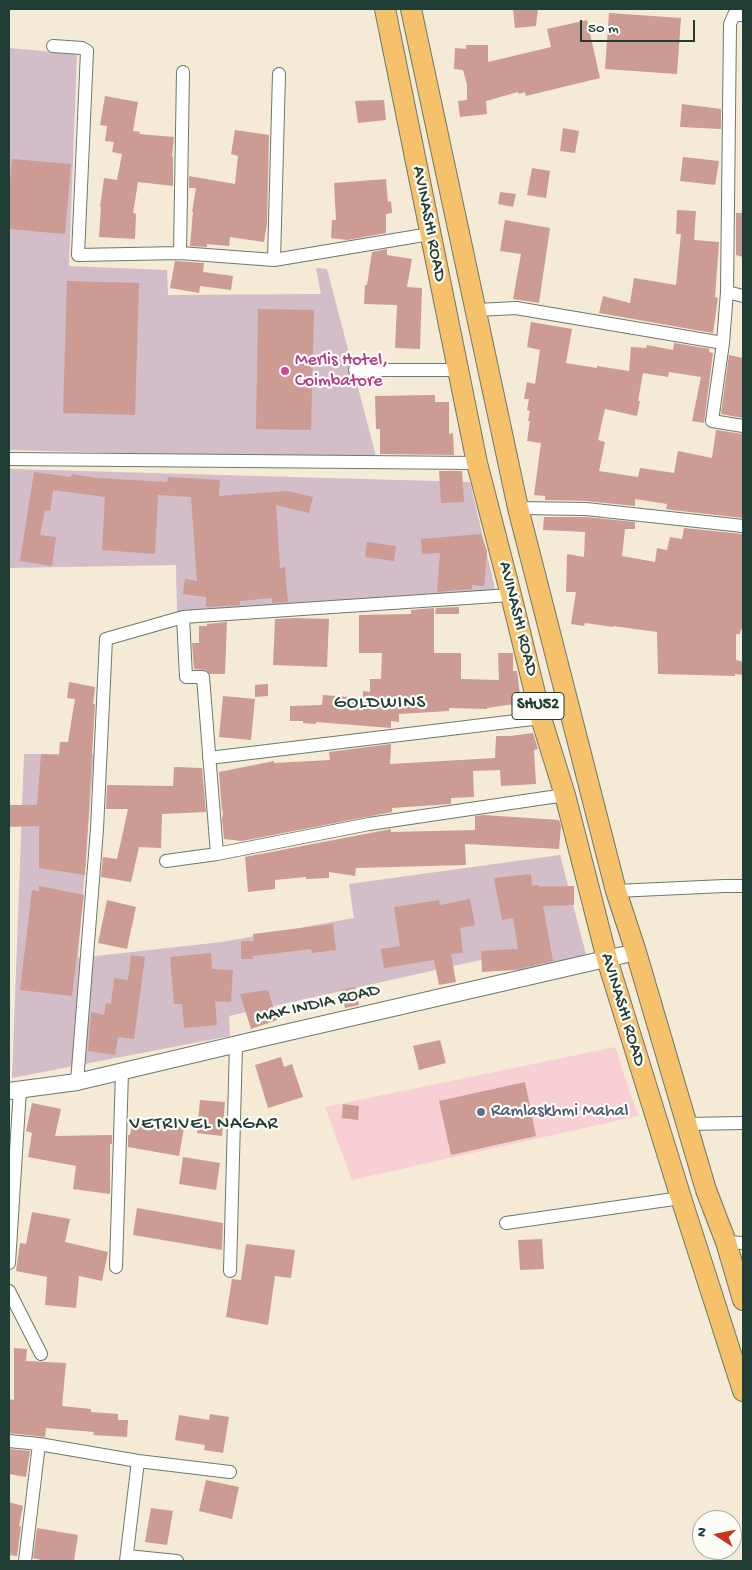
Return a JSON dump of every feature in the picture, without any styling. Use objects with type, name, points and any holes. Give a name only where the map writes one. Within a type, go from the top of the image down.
[{"type":"main road","name":"AVINASHI ROAD","points":[[384,9],[477,463],[541,718],[565,795],[607,959],[743,1391]]},
{"type":"main road","name":"AVINASHI ROAD","points":[[411,9],[518,508],[616,891],[636,952],[706,1190],[734,1243],[743,1300]]},
{"type":"street","points":[[743,15],[734,15],[730,24],[726,292],[723,343],[712,421],[743,426]]},
{"type":"street","points":[[53,46],[82,48],[87,51],[78,256],[180,253],[274,260],[430,234]]},
{"type":"street","points":[[180,253],[183,72]]},
{"type":"street","points":[[274,260],[278,74]]},
{"type":"street","points":[[726,292],[743,296]]},
{"type":"street","points":[[476,310],[516,308],[723,343]]},
{"type":"street","points":[[355,370],[458,370]]},
{"type":"street","points":[[9,459],[477,463]]},
{"type":"street","points":[[518,508],[586,509],[743,526]]},
{"type":"street","points":[[77,1082],[97,829],[106,639],[183,617],[511,595]]},
{"type":"street","points":[[183,617],[186,677],[202,677],[217,854]]},
{"type":"street","points":[[209,758],[541,718]]},
{"type":"street","points":[[166,861],[217,854],[369,824],[565,795]]},
{"type":"street","points":[[616,891],[743,886]]},
{"type":"street","name":"MAK INDIA ROAD","points":[[14,1090],[77,1082],[636,952]]},
{"type":"street","points":[[230,1271],[236,1044]]},
{"type":"street","points":[[116,1267],[122,1072]]},
{"type":"street","points":[[9,1263],[14,1090]]},
{"type":"street","points":[[687,1124],[743,1123]]},
{"type":"street","points":[[506,1223],[681,1198]]},
{"type":"street","points":[[9,1291],[41,1354]]},
{"type":"street","points":[[9,1441],[39,1444],[138,1461],[230,1472]]},
{"type":"street","points":[[25,1561],[39,1444]]},
{"type":"street","points":[[138,1461],[127,1559],[177,1561]]},
{"type":"shaded area","points":[[9,48],[77,54],[69,266],[167,270],[168,295],[321,294],[316,268],[327,269],[377,460],[9,450]]},
{"type":"shaded area","points":[[9,469],[470,482],[496,593],[177,612],[176,565],[9,568]]},
{"type":"shaded area","points":[[24,754],[94,754],[78,958],[222,942],[354,918],[349,884],[560,855],[587,958],[517,973],[512,953],[229,1016],[230,1036],[12,1078]]},
{"type":"shaded area","name":"Ramlaskhmi Mahal","points":[[615,1047],[638,1116],[352,1180],[325,1107]]},
{"type":"building","points":[[513,9],[538,9],[536,26],[515,28]]},
{"type":"building","points":[[609,13],[681,18],[677,74],[605,69]]},
{"type":"building","points":[[587,20],[600,78],[526,96],[525,92],[519,94],[518,92],[486,101],[487,114],[460,117],[458,101],[467,100],[467,85],[463,70],[454,69],[455,48],[466,49],[466,45],[488,45],[488,62],[551,47],[547,29]]},
{"type":"building","points":[[105,96],[138,102],[133,131],[140,132],[139,134],[174,137],[172,156],[173,186],[138,182],[133,213],[136,214],[135,239],[99,237],[100,207],[104,178],[117,180],[122,154],[112,152],[114,142],[105,141],[107,126],[100,125]]},
{"type":"building","points":[[384,100],[386,120],[358,123],[355,101]]},
{"type":"building","points":[[682,104],[721,109],[721,129],[680,127]]},
{"type":"building","points":[[563,128],[579,131],[575,153],[560,151]]},
{"type":"building","points":[[235,130],[269,135],[267,223],[264,242],[230,237],[229,246],[207,244],[207,247],[190,246],[192,212],[196,188],[189,188],[189,176],[235,184],[238,156],[231,154]]},
{"type":"building","points":[[683,157],[719,161],[715,185],[680,181]]},
{"type":"building","points":[[12,159],[71,164],[65,234],[9,229],[9,192]]},
{"type":"building","points":[[532,168],[550,171],[546,198],[527,195]]},
{"type":"building","points":[[386,179],[388,202],[391,201],[392,213],[386,214],[386,233],[347,240],[331,238],[332,220],[336,220],[334,183]]},
{"type":"building","points":[[500,192],[516,194],[513,207],[498,204]]},
{"type":"building","points":[[677,210],[696,211],[694,240],[719,242],[715,297],[718,298],[713,333],[599,313],[603,296],[630,303],[634,278],[676,285],[681,234],[676,234]]},
{"type":"building","points":[[736,213],[743,213],[743,257],[736,255]]},
{"type":"building","points":[[505,220],[550,228],[539,303],[513,299],[521,254],[500,251]]},
{"type":"building","points":[[387,249],[387,255],[412,259],[407,287],[422,288],[420,349],[395,348],[397,305],[364,304],[365,285],[367,285],[372,252]]},
{"type":"building","points":[[175,261],[204,263],[203,272],[233,276],[231,290],[200,286],[199,293],[170,288]]},
{"type":"building","points":[[67,281],[139,283],[135,415],[63,413]]},
{"type":"building","name":"Merlis Hotel, Coimbatore","points":[[258,309],[314,310],[311,430],[256,429]]},
{"type":"building","points":[[531,322],[572,329],[566,363],[597,368],[597,366],[629,371],[631,347],[646,348],[647,345],[673,350],[674,343],[710,349],[709,352],[713,353],[704,423],[692,421],[701,377],[669,372],[668,377],[643,373],[637,416],[605,409],[598,440],[605,442],[599,471],[638,477],[640,468],[674,473],[678,451],[712,458],[716,430],[743,434],[743,518],[666,509],[667,504],[635,499],[635,506],[586,501],[545,500],[545,496],[534,495],[541,443],[527,441],[530,411],[527,410],[529,399],[524,399],[527,382],[535,384],[540,350],[527,347]]},
{"type":"building","points":[[729,355],[743,358],[743,418],[721,414]]},
{"type":"building","points":[[435,395],[435,402],[449,402],[449,434],[453,433],[454,455],[380,454],[380,429],[376,429],[375,396]]},
{"type":"building","points":[[439,471],[462,471],[464,502],[441,503]]},
{"type":"building","points":[[34,472],[71,477],[72,474],[97,478],[167,482],[168,477],[220,480],[219,496],[287,491],[313,497],[309,513],[276,505],[280,568],[285,567],[288,602],[272,603],[272,598],[240,601],[240,605],[206,607],[206,597],[183,594],[185,579],[197,581],[191,497],[158,495],[155,554],[102,550],[105,497],[53,490],[50,511],[45,510],[40,535],[56,537],[52,566],[20,561]]},
{"type":"building","points":[[544,517],[586,517],[635,522],[635,529],[625,529],[622,556],[655,562],[657,548],[667,550],[670,537],[682,539],[684,528],[743,534],[743,630],[741,629],[740,634],[736,634],[736,660],[743,662],[743,675],[658,674],[657,632],[585,623],[584,626],[571,624],[576,592],[566,592],[567,554],[584,557],[585,532],[543,530]]},
{"type":"building","points":[[481,534],[487,551],[484,586],[472,585],[472,589],[437,592],[440,553],[422,554],[421,539]]},
{"type":"building","points":[[367,542],[396,546],[394,561],[365,557]]},
{"type":"building","points":[[459,607],[459,614],[435,614],[436,608]]},
{"type":"building","points":[[434,608],[434,653],[461,653],[461,679],[499,680],[498,653],[513,653],[513,671],[517,671],[521,703],[487,709],[449,708],[449,711],[399,714],[399,722],[391,721],[391,728],[290,721],[290,706],[322,705],[323,695],[363,698],[363,691],[370,692],[370,679],[381,679],[382,653],[359,653],[359,615],[411,614],[411,610]]},
{"type":"building","points":[[275,619],[329,619],[327,667],[273,665]]},
{"type":"building","points":[[227,622],[225,674],[210,674],[206,670],[194,669],[192,643],[199,643],[199,626]]},
{"type":"building","points":[[69,682],[95,687],[85,875],[39,868],[39,826],[9,827],[9,805],[37,805],[41,754],[59,755],[60,742],[68,742],[75,699],[67,698]]},
{"type":"building","points":[[268,684],[268,696],[255,697],[255,685]]},
{"type":"building","points":[[223,696],[255,699],[251,740],[219,737]]},
{"type":"building","points":[[533,733],[538,749],[534,750],[536,784],[501,786],[500,770],[473,771],[474,797],[451,798],[451,804],[392,808],[392,812],[242,841],[224,839],[219,772],[274,761],[274,763],[330,760],[329,752],[391,744],[390,764],[495,758],[496,736]]},
{"type":"building","points":[[174,767],[202,768],[206,812],[162,814],[161,848],[139,847],[131,882],[101,877],[103,857],[117,859],[128,809],[106,809],[107,785],[173,786]]},
{"type":"building","points":[[475,816],[559,820],[561,826],[559,849],[465,844],[466,865],[356,868],[355,876],[329,872],[329,878],[306,879],[306,877],[275,880],[275,889],[248,892],[245,857],[391,829],[391,832],[475,830]]},
{"type":"building","points":[[531,874],[532,886],[574,886],[574,905],[543,906],[553,961],[514,970],[482,972],[481,951],[518,949],[513,918],[502,920],[494,878]]},
{"type":"building","points":[[39,886],[84,895],[72,996],[20,990],[32,890],[39,891]]},
{"type":"building","points":[[470,899],[475,925],[460,928],[463,953],[451,954],[456,982],[439,985],[434,960],[384,968],[381,949],[400,946],[394,907],[439,900],[440,905]]},
{"type":"building","points":[[107,900],[136,907],[127,949],[98,943]]},
{"type":"building","points":[[333,924],[336,950],[312,953],[311,949],[253,956],[253,959],[241,959],[241,941],[254,941],[253,934]]},
{"type":"building","points":[[211,953],[212,969],[233,970],[231,1002],[215,1001],[217,1025],[184,1028],[182,1004],[174,1004],[170,957]]},
{"type":"building","points":[[131,955],[145,957],[134,1039],[118,1037],[115,1055],[88,1051],[91,1012],[104,1015],[106,1003],[111,1004],[114,978],[128,980]]},
{"type":"building","points":[[355,987],[359,1005],[345,1008],[341,990]]},
{"type":"building","points":[[268,990],[277,1020],[251,1029],[240,994]]},
{"type":"building","points":[[440,1040],[446,1063],[419,1070],[413,1046]]},
{"type":"building","points":[[281,1057],[284,1067],[292,1064],[303,1097],[268,1108],[255,1065]]},
{"type":"building","points":[[525,1082],[536,1136],[451,1155],[439,1101]]},
{"type":"building","points":[[200,1100],[225,1102],[222,1136],[197,1133]]},
{"type":"building","points":[[32,1103],[61,1109],[55,1136],[112,1135],[112,1144],[110,1144],[110,1194],[73,1189],[76,1166],[28,1157],[32,1133],[26,1131]]},
{"type":"building","points":[[343,1104],[359,1106],[358,1120],[342,1118]]},
{"type":"building","points":[[133,1119],[184,1128],[179,1156],[128,1147],[128,1135],[130,1135]]},
{"type":"building","points":[[183,1157],[220,1163],[216,1190],[179,1184]]},
{"type":"building","points":[[137,1208],[223,1223],[222,1250],[133,1235]]},
{"type":"building","points":[[32,1212],[70,1219],[65,1242],[108,1252],[102,1281],[79,1276],[76,1308],[45,1305],[47,1277],[16,1271],[20,1243],[26,1244]]},
{"type":"building","points":[[542,1239],[544,1269],[520,1270],[518,1240]]},
{"type":"building","points":[[246,1244],[295,1250],[291,1278],[275,1276],[268,1325],[226,1317],[232,1279],[241,1280]]},
{"type":"building","points":[[14,1348],[27,1349],[26,1361],[66,1363],[62,1406],[91,1409],[91,1412],[118,1414],[118,1420],[128,1420],[127,1437],[93,1435],[94,1432],[46,1428],[45,1437],[9,1433],[9,1399],[14,1400]]},
{"type":"building","points":[[210,1414],[229,1417],[223,1453],[204,1450],[205,1445],[175,1440],[179,1415],[209,1420]]},
{"type":"building","points":[[9,1449],[30,1451],[26,1477],[9,1474]]},
{"type":"building","points":[[206,1480],[239,1487],[232,1519],[199,1511]]},
{"type":"building","points":[[9,1502],[23,1506],[19,1526],[21,1526],[17,1556],[9,1555]]},
{"type":"building","points":[[151,1508],[173,1511],[167,1545],[145,1542]]},
{"type":"building","points":[[37,1528],[78,1535],[74,1561],[41,1561],[33,1558]]},
{"type":"place","name":"Merlis Hotel, Coimbatore","points":[[285,371]]},
{"type":"place","name":"Ramlaskhmi Mahal","points":[[481,1112]]},
{"type":"district","name":"GOLDWINS","points":[[380,704]]},
{"type":"district","name":"VETRIVEL NAGAR","points":[[204,1125]]}]
